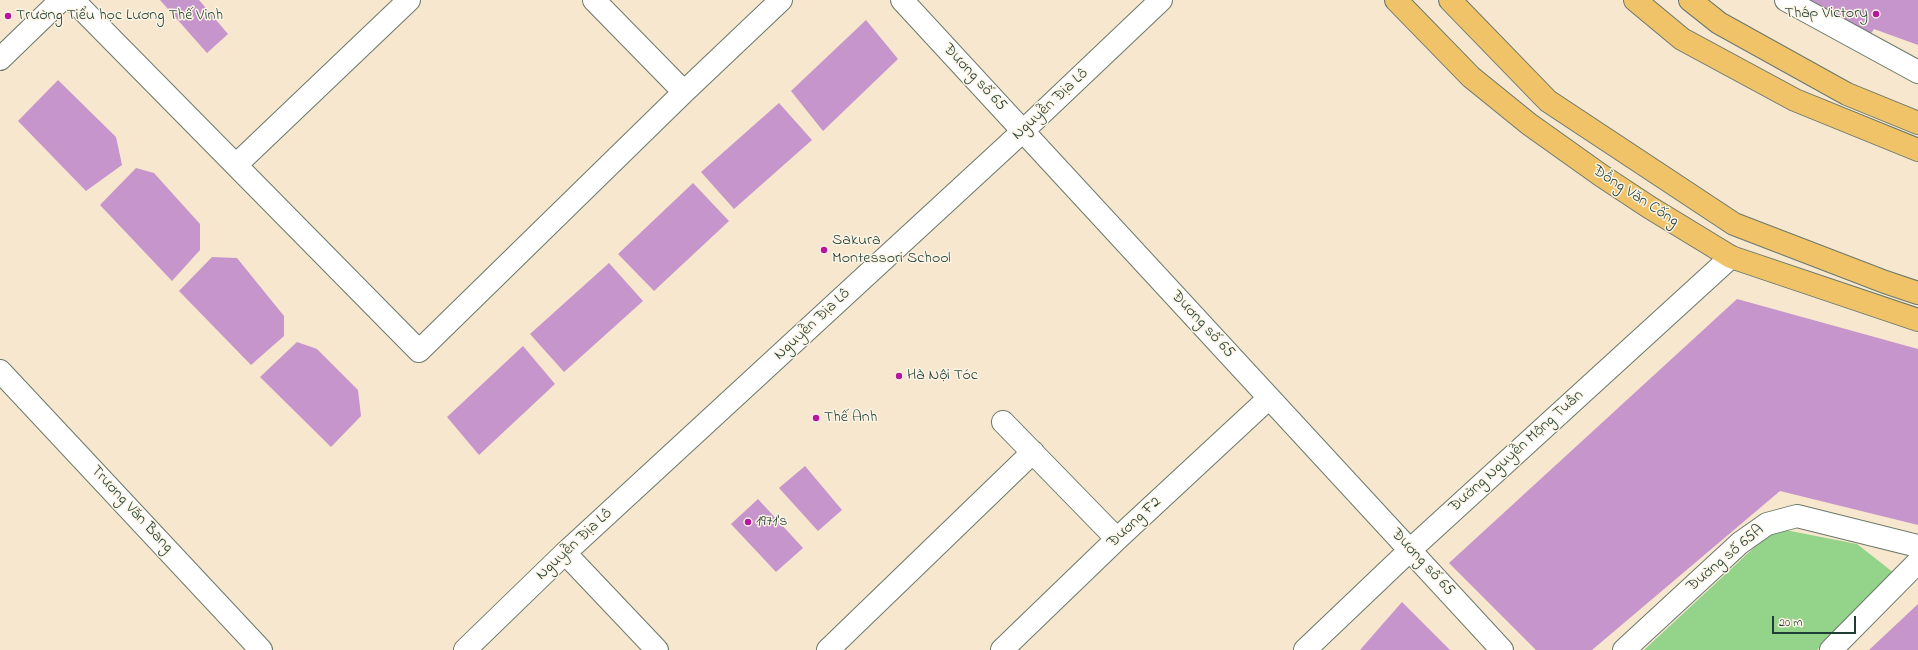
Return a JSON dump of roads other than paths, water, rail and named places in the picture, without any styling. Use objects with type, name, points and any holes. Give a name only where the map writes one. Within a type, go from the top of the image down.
[{"type":"main road","name":"Đồng Văn Cống","points":[[1396,0],[1471,77],[1529,124],[1602,176],[1731,257],[1918,320]]},
{"type":"main road","name":"Đồng Văn Cống","points":[[1450,0],[1548,101],[1734,224],[1885,282],[1918,293]]},
{"type":"main road","points":[[1635,0],[1682,39],[1795,100],[1918,150]]},
{"type":"main road","points":[[1690,0],[1719,23],[1847,94],[1918,123]]},
{"type":"street","points":[[0,59],[61,0]]},
{"type":"street","points":[[73,0],[419,351],[684,92],[781,0]]},
{"type":"street","points":[[236,165],[409,0]]},
{"type":"street","points":[[594,0],[684,92]]},
{"type":"street","name":"Đương số 65","points":[[902,0],[1502,650]]},
{"type":"street","name":"Nguyễn Địa Lô","points":[[464,650],[565,553],[1023,131],[1161,0]]},
{"type":"street","points":[[1786,0],[1918,72]]},
{"type":"street","name":"Đường Nguyễn Mộng Tuân","points":[[1305,650],[1410,550],[1731,257]]},
{"type":"street","name":"Trương Văn Bang","points":[[0,371],[261,650]]},
{"type":"street","name":"Đương F2","points":[[1002,650],[1117,539],[1269,398]]},
{"type":"street","points":[[1003,422],[1117,539]]},
{"type":"street","points":[[828,650],[1033,452]]},
{"type":"street","name":"Đường số 65A","points":[[1624,650],[1740,543],[1767,524],[1797,516],[1918,546]]},
{"type":"street","points":[[565,553],[657,650]]},
{"type":"street","points":[[1831,650],[1918,562]]},
{"type":"place","name":"Tháp Victory","points":[[1876,14]]},
{"type":"place","name":"Trường Tiểu học Lương Thế Vinh","points":[[8,16]]},
{"type":"place","name":"Sakura Montessori School","points":[[824,250]]},
{"type":"place","name":"Hà Nội Tóc","points":[[899,376]]},
{"type":"place","name":"Thế Anh","points":[[816,418]]},
{"type":"place","name":"1971's","points":[[748,522]]}]
